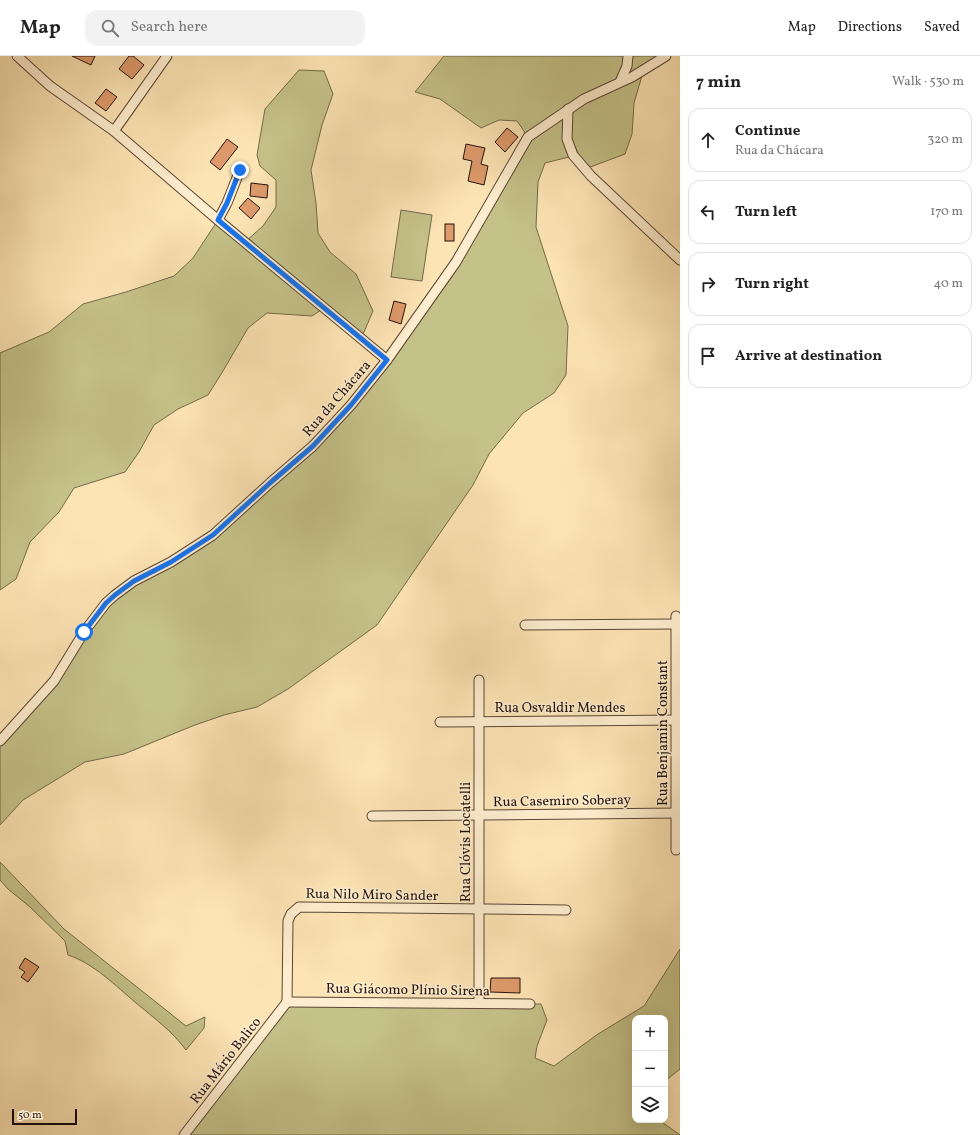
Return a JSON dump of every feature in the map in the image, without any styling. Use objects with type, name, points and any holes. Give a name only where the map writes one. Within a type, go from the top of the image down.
[{"type":"street","points":[[17,56],[50,86],[114,131],[218,220],[387,360]]},
{"type":"street","points":[[114,131],[167,56]]},
{"type":"street","points":[[620,82],[627,66],[628,56]]},
{"type":"street","name":"Rua da Chácara","points":[[0,741],[54,681],[84,632],[106,603],[134,581],[171,562],[213,535],[313,446],[351,405],[387,360],[456,262],[528,137],[584,99],[632,77],[666,56]]},
{"type":"street","points":[[568,109],[567,139],[573,156],[591,176],[680,260]]},
{"type":"street","points":[[218,220],[227,203],[240,170]]},
{"type":"street","name":"Rua Benjamin Constant","points":[[525,625],[676,620],[678,720],[678,813],[676,850]]},
{"type":"street","name":"Rua Clóvis Locatelli","points":[[479,680],[479,1003]]},
{"type":"street","name":"Rua Osvaldir Mendes","points":[[440,722],[678,720]]},
{"type":"street","name":"Rua Casemiro Soberay","points":[[372,816],[678,813]]},
{"type":"street","name":"Rua Nilo Miro Sander","points":[[287,1002],[288,921],[291,914],[299,907],[566,910]]},
{"type":"street","name":"Rua Giácomo Plínio Sirena","points":[[287,1002],[530,1004]]},
{"type":"street","name":"Rua Mário Balico","points":[[184,1135],[287,1002]]},
{"type":"shaded area","points":[[444,56],[666,56],[644,69],[634,103],[632,134],[625,154],[585,169],[573,156],[545,163],[538,182],[536,227],[568,326],[566,375],[554,393],[523,413],[489,454],[473,485],[377,625],[288,689],[257,707],[224,715],[195,725],[124,754],[85,762],[23,800],[0,825],[0,741],[22,718],[106,603],[213,535],[351,405],[456,262],[528,137],[517,121],[499,120],[481,128],[440,99],[415,92]]},
{"type":"shaded area","points":[[299,70],[324,71],[333,94],[322,125],[311,170],[316,203],[318,233],[330,252],[356,274],[373,311],[361,339],[324,308],[312,316],[267,313],[248,328],[208,395],[178,409],[154,425],[139,452],[125,472],[74,488],[59,512],[30,542],[16,579],[0,590],[0,353],[49,332],[83,304],[174,276],[193,258],[218,220],[245,242],[263,226],[276,207],[276,180],[260,166],[257,155],[265,109]]},
{"type":"shaded area","points":[[401,210],[432,215],[422,281],[391,277]]},
{"type":"shaded area","points":[[0,862],[64,929],[186,1026],[205,1017],[204,1028],[186,1050],[162,1025],[104,976],[86,963],[68,955],[65,941],[0,880]]},
{"type":"shaded area","points":[[680,949],[680,1069],[668,1079],[668,1015],[632,1015],[632,1123],[663,1123],[680,1135],[184,1135],[287,1002],[541,1004],[547,1020],[537,1046],[535,1058],[554,1066],[598,1034],[644,1006]]},
{"type":"building","points":[[72,56],[95,56],[91,65]]},
{"type":"building","points":[[129,56],[133,56],[144,65],[132,79],[119,69]]},
{"type":"building","points":[[106,89],[117,97],[106,111],[95,103]]},
{"type":"building","points":[[507,128],[518,137],[505,152],[495,142]]},
{"type":"building","points":[[227,139],[238,147],[220,170],[210,162]]},
{"type":"building","points":[[466,144],[485,148],[481,164],[488,166],[484,185],[468,181],[472,161],[463,159]]},
{"type":"building","points":[[251,183],[268,185],[267,198],[250,196]]},
{"type":"building","points":[[248,198],[260,208],[251,219],[239,208]]},
{"type":"building","points":[[445,224],[454,224],[454,241],[445,241]]},
{"type":"building","points":[[394,301],[406,304],[401,324],[389,320]]},
{"type":"building","points":[[25,958],[39,967],[28,982],[21,977],[25,972],[19,968]]},
{"type":"building","points":[[491,978],[520,978],[520,993],[490,992]]},
{"type":"route","points":[[84,632],[106,603],[115,595],[134,581],[171,562],[213,535],[313,446],[351,405],[387,360],[218,220],[227,203],[240,170]]}]
